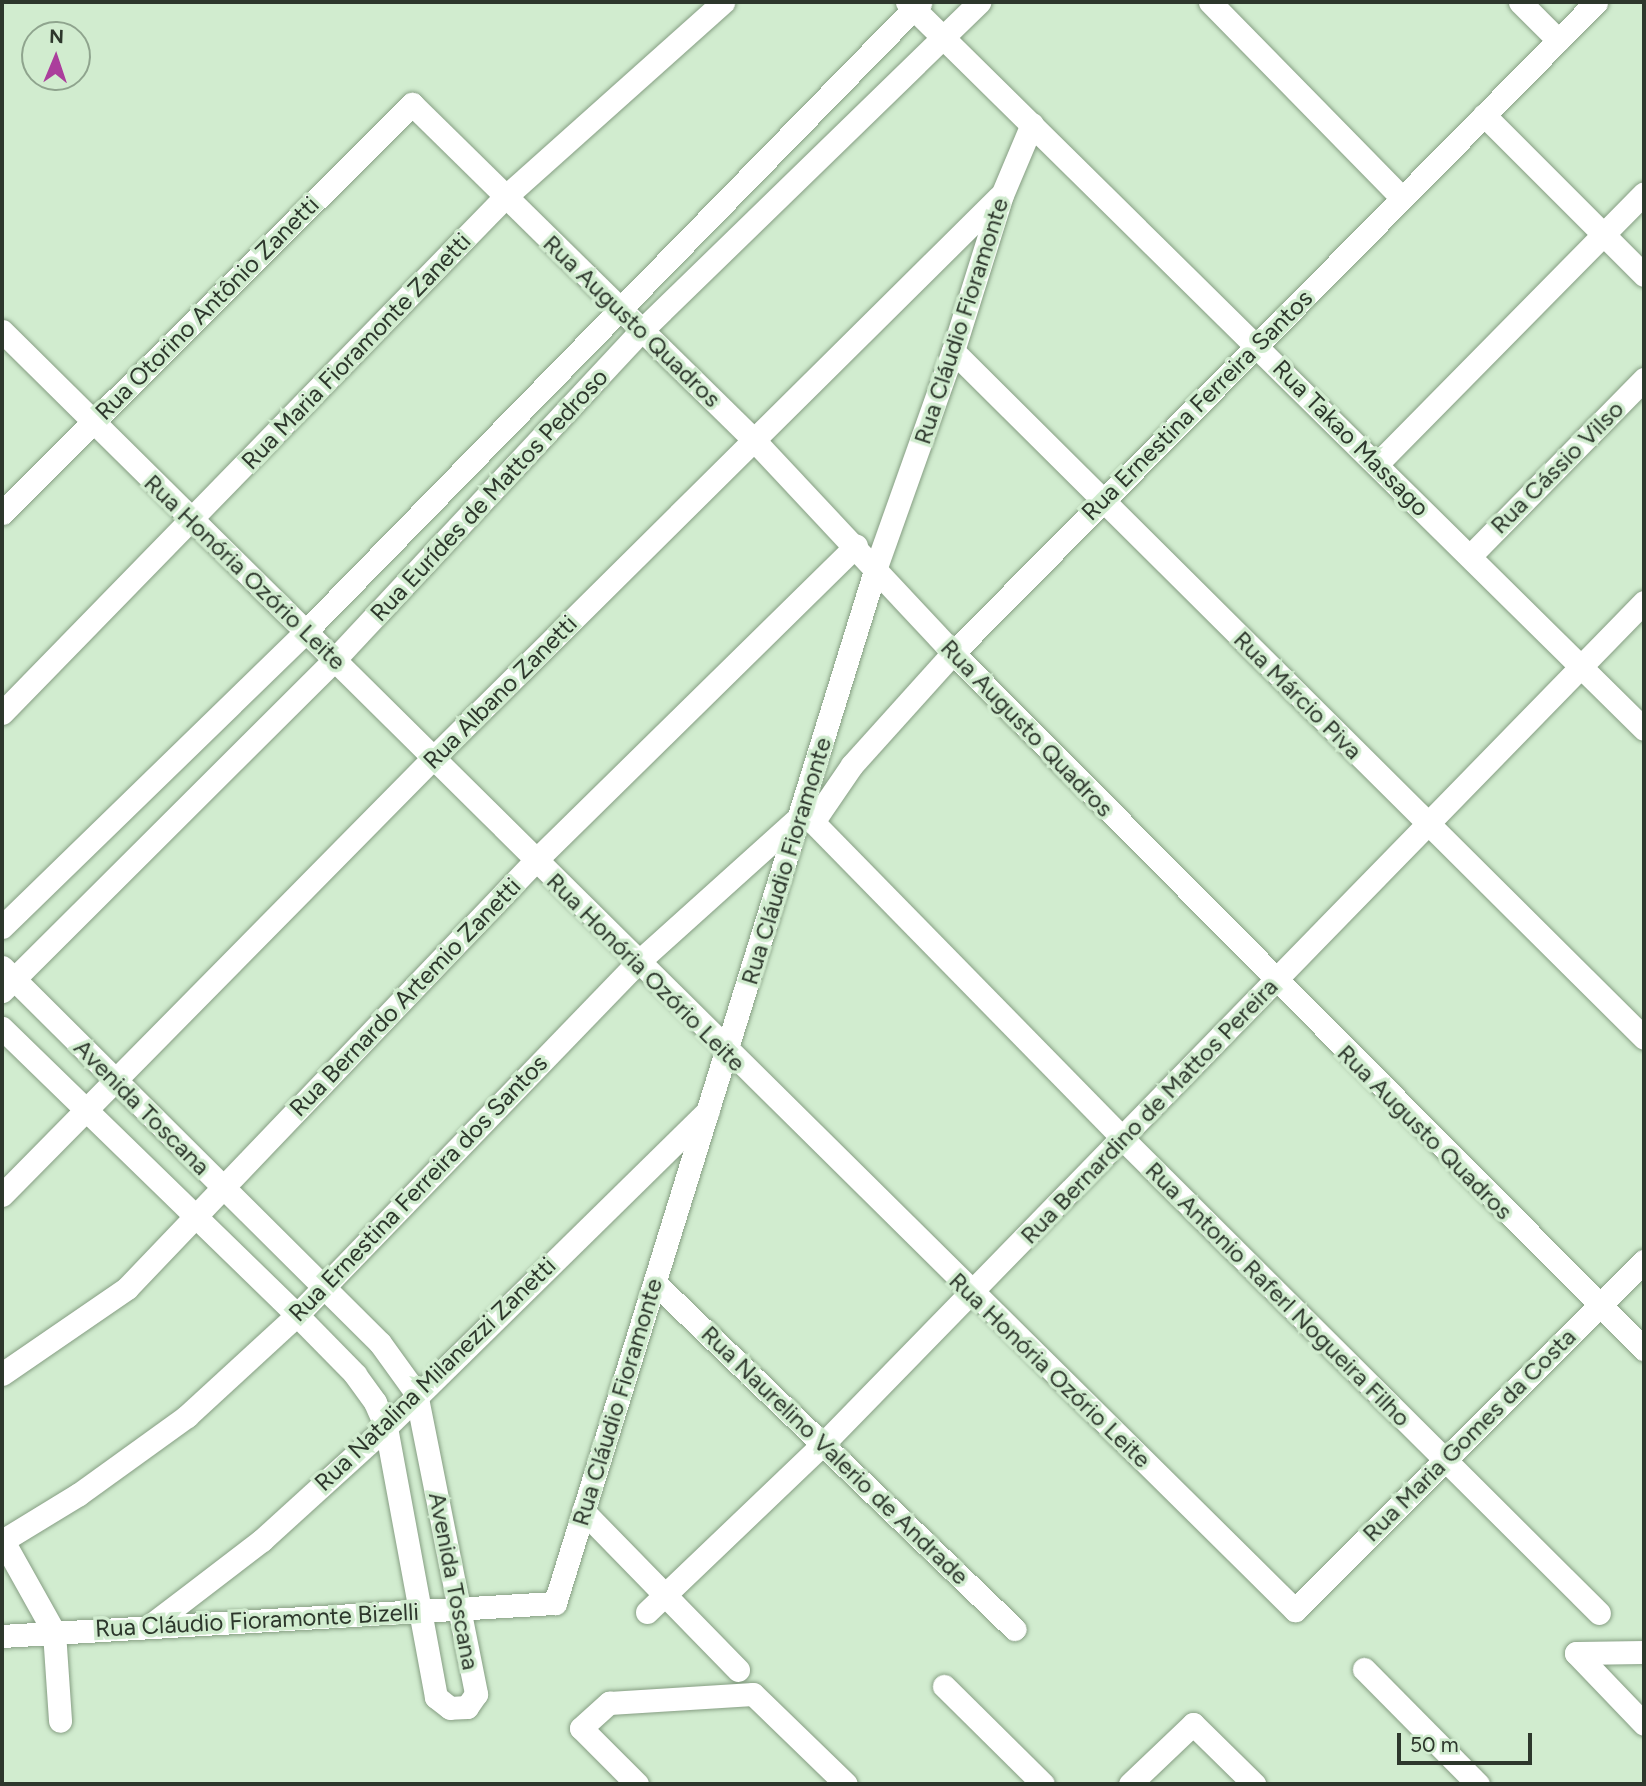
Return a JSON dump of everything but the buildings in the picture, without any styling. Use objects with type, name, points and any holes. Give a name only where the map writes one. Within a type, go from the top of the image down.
[{"type":"street","name":"Rua Maria Fioramonte Zanetti","points":[[2,713],[504,198],[723,2]]},
{"type":"street","name":"Rua Eurídes de Mattos Pedroso","points":[[5,979],[335,659],[641,331],[979,2]]},
{"type":"street","points":[[1210,2],[1402,198]]},
{"type":"street","points":[[1520,2],[1558,40]]},
{"type":"street","name":"Rua Ernestina Ferreira Santos","points":[[807,819],[953,653],[1596,2]]},
{"type":"street","name":"Rua Eurídes de Mattos Pedroso","points":[[2,928],[307,630],[913,4]]},
{"type":"street","name":"Rua Takao Massago","points":[[913,4],[1644,729]]},
{"type":"street","name":"Rua Augusto Quadros","points":[[412,104],[504,198],[754,440],[876,567],[953,653],[1275,982],[1644,1349]]},
{"type":"street","name":"Rua Otorino Antônio Zanetti","points":[[2,513],[412,104]]},
{"type":"street","points":[[1484,115],[1644,275]]},
{"type":"street","name":"Rua Cláudio Fioramonte","points":[[555,1603],[726,1052],[807,819],[876,567],[953,351],[1002,195],[1032,124]]},
{"type":"street","points":[[1377,464],[1644,193]]},
{"type":"street","name":"Rua Albano Zanetti","points":[[2,1195],[88,1111],[432,759],[1002,195]]},
{"type":"street","name":"Rua Honória Ozório Leite","points":[[2,331],[191,520],[307,630],[432,759],[726,1052],[1295,1610]]},
{"type":"street","name":"Rua Márcio Piva","points":[[953,351],[1644,1038]]},
{"type":"street","name":"Rua Cássio Vilso","points":[[1471,555],[1644,379]]},
{"type":"street","name":"Rua Bernardo Artemio Zanetti","points":[[2,1374],[127,1288],[535,861],[856,546]]},
{"type":"street","name":"Rua Bernardino de Mattos Pereira","points":[[647,1612],[825,1442],[1644,602]]},
{"type":"street","name":"Rua Ernestina Ferreira dos Santos","points":[[2,1540],[79,1494],[187,1416],[297,1315],[637,962],[807,819]]},
{"type":"street","name":"Rua Antonio Raferl Nogueira Filho","points":[[807,819],[1122,1138],[1599,1613]]},
{"type":"street","name":"Avenida Toscana","points":[[2,1028],[355,1374],[386,1427],[436,1697],[450,1708],[467,1707],[476,1694],[416,1393],[380,1343],[324,1286],[116,1082],[5,979]]},
{"type":"street","name":"Rua Natalina Milanezzi Zanetti","points":[[151,1625],[262,1541],[386,1427],[416,1393],[708,1111]]},
{"type":"street","name":"Rua Maria Gomes da Costa","points":[[1295,1610],[1644,1261]]},
{"type":"street","name":"Rua Naurelino Valerio de Andrade","points":[[654,1283],[825,1442],[1014,1629]]},
{"type":"street","points":[[583,1511],[738,1670]]},
{"type":"street","points":[[2,1540],[54,1632],[60,1721]]},
{"type":"street","name":"Rua Cláudio Fioramonte Bizelli","points":[[2,1636],[151,1625],[555,1603]]},
{"type":"street","points":[[1644,1652],[1576,1653],[1644,1724]]},
{"type":"street","points":[[1364,1669],[1478,1784]]},
{"type":"street","points":[[944,1686],[1043,1784]]},
{"type":"street","points":[[637,1784],[581,1728],[609,1703],[753,1694],[846,1784]]},
{"type":"street","points":[[1130,1784],[1193,1724],[1254,1784]]}]
